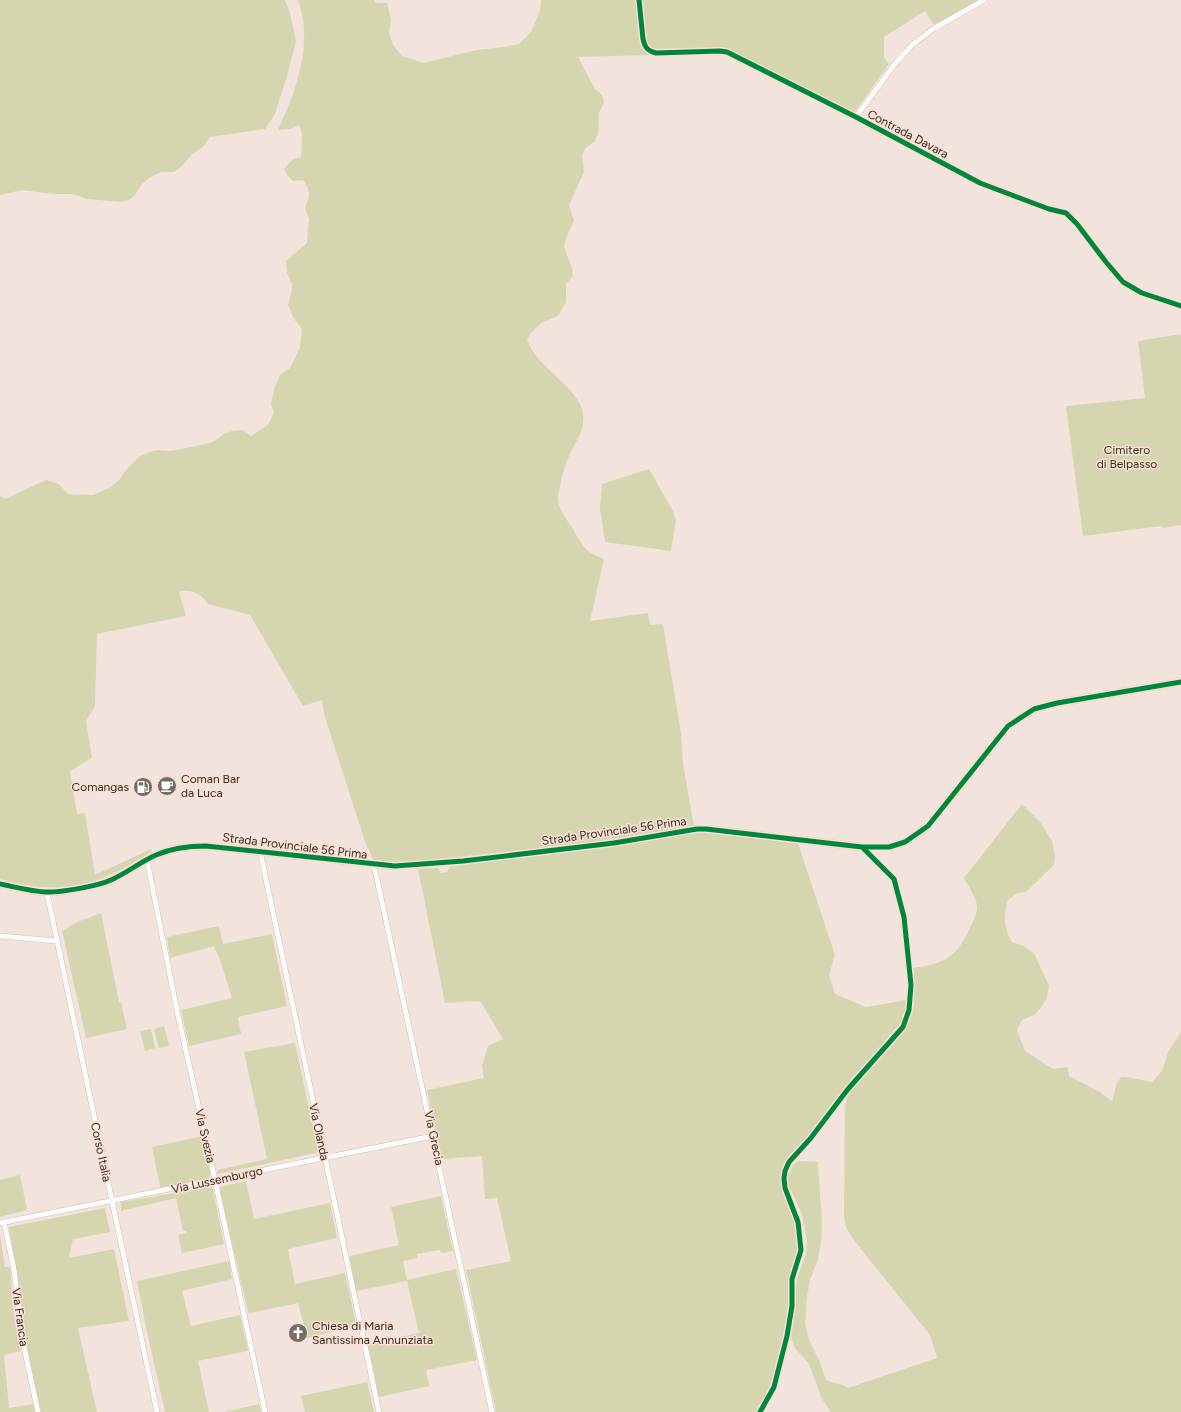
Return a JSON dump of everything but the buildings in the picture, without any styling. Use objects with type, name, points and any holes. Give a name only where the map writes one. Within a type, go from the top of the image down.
[{"type":"street","name":"Contrada Davara","points":[[640,0],[643,39],[647,49],[656,53],[728,52],[856,117],[980,183],[1049,209],[1066,213],[1077,224],[1123,282],[1142,293],[1181,306]]},
{"type":"street","points":[[856,117],[894,65],[913,44],[933,29],[984,0]]},
{"type":"street","name":"Strada Provinciale 56 Prima","points":[[0,884],[47,892],[86,887],[110,881],[155,855],[194,846],[395,866],[463,861],[614,843],[702,829],[862,847],[889,847],[905,842],[928,826],[1008,726],[1034,709],[1057,703],[1181,682]]},
{"type":"street","points":[[760,1412],[774,1387],[787,1336],[792,1306],[792,1279],[801,1250],[798,1222],[785,1188],[785,1171],[789,1162],[810,1139],[848,1089],[903,1027],[909,1010],[911,985],[904,917],[894,879],[862,847]]},
{"type":"street","name":"Via Olanda","points":[[260,852],[379,1412]]},
{"type":"street","name":"Via Svezia","points":[[147,860],[177,1011],[265,1412]]},
{"type":"street","name":"Via Grecia","points":[[374,865],[492,1412]]},
{"type":"street","name":"Corso Italia","points":[[47,892],[157,1412]]},
{"type":"street","points":[[0,936],[57,941]]},
{"type":"street","name":"Via Lussemburgo","points":[[2,1222],[433,1136]]},
{"type":"street","name":"Via Francia","points":[[2,1222],[14,1270],[24,1347],[38,1412]]},
{"type":"green space","points":[[0,0],[285,0],[290,13],[296,41],[275,114],[265,129],[210,137],[203,147],[192,154],[182,166],[174,172],[161,172],[149,178],[142,184],[131,199],[122,202],[87,199],[73,194],[53,194],[22,190],[0,195]]},
{"type":"green space","points":[[298,0],[374,0],[376,3],[387,3],[391,20],[389,33],[393,45],[402,56],[423,63],[477,50],[519,44],[531,32],[540,11],[541,0],[638,0],[642,49],[649,55],[578,57],[595,89],[602,95],[604,102],[599,113],[598,134],[595,141],[585,149],[582,155],[584,172],[569,205],[574,221],[566,238],[564,247],[572,268],[573,276],[566,284],[566,302],[558,316],[541,323],[527,339],[539,359],[574,394],[583,413],[583,426],[566,464],[560,486],[558,503],[561,511],[585,548],[598,557],[604,559],[590,621],[648,613],[650,625],[663,624],[681,733],[683,764],[694,826],[640,835],[504,852],[412,861],[373,861],[369,849],[367,848],[324,714],[322,700],[303,706],[250,615],[208,604],[196,593],[183,591],[179,592],[186,616],[97,634],[95,706],[86,721],[92,758],[70,771],[77,814],[85,813],[95,875],[151,849],[152,851],[115,873],[76,885],[40,887],[0,879],[0,496],[5,499],[46,480],[59,484],[68,494],[93,495],[109,488],[119,480],[127,469],[140,456],[156,450],[171,451],[213,442],[224,434],[232,431],[243,430],[251,436],[268,425],[274,412],[271,404],[274,389],[280,375],[290,368],[300,348],[302,329],[294,319],[288,305],[292,291],[292,284],[287,273],[286,261],[307,243],[309,219],[305,208],[309,193],[303,180],[293,181],[284,169],[293,159],[301,157],[302,133],[299,125],[290,129],[278,130],[291,99],[301,66],[304,33]]},
{"type":"green space","points":[[642,0],[978,0],[934,25],[925,11],[884,37],[884,58],[889,64],[854,113],[728,50],[656,51],[651,49],[645,40]]},
{"type":"green space","name":"Cimitero di Belpasso","points":[[1181,334],[1181,525],[1083,536],[1066,406],[1145,398],[1138,341]]},
{"type":"green space","points":[[649,469],[673,511],[676,520],[671,551],[605,542],[600,508],[602,484]]},
{"type":"green space","points":[[1022,804],[1040,822],[1052,841],[1055,855],[1054,865],[1026,892],[1017,893],[1007,901],[1006,907],[1006,927],[1012,942],[1023,946],[1034,953],[1049,986],[1047,997],[1041,1008],[1034,1015],[1022,1020],[1017,1030],[1025,1051],[1053,1069],[1068,1067],[1069,1076],[1100,1092],[1112,1101],[1117,1083],[1121,1077],[1152,1082],[1162,1071],[1168,1052],[1181,1032],[1181,1412],[831,1412],[822,1399],[809,1364],[795,1348],[791,1337],[798,1276],[806,1254],[807,1241],[802,1214],[788,1184],[788,1177],[793,1165],[798,1161],[818,1162],[822,1223],[821,1240],[818,1260],[810,1280],[805,1324],[809,1340],[819,1360],[826,1380],[848,1388],[937,1358],[930,1335],[853,1239],[847,1229],[844,1219],[845,1107],[847,1097],[853,1087],[907,1026],[913,1010],[914,1001],[913,968],[940,962],[953,953],[964,940],[974,919],[977,903],[964,878]]},
{"type":"green space","points":[[709,832],[798,843],[835,955],[829,975],[835,994],[866,1007],[907,1000],[906,1011],[901,1023],[844,1088],[807,1138],[788,1158],[782,1169],[782,1191],[795,1223],[798,1250],[789,1278],[788,1305],[783,1339],[771,1383],[757,1412],[496,1412],[466,1270],[511,1261],[497,1198],[485,1199],[482,1156],[442,1159],[427,1090],[484,1078],[482,1066],[488,1046],[503,1039],[480,1001],[445,1003],[418,869],[438,868],[441,873],[447,872],[450,867],[682,834]]},
{"type":"green space","points":[[101,913],[119,1002],[121,1002],[127,1029],[86,1038],[62,931],[77,922]]},
{"type":"green space","points":[[219,926],[223,944],[272,934],[287,1006],[238,1017],[241,1034],[189,1046],[181,1010],[232,998],[214,946],[170,958],[167,937]]},
{"type":"green space","points":[[164,1026],[169,1046],[159,1048],[154,1029]]},
{"type":"green space","points":[[151,1029],[155,1048],[145,1051],[140,1031]]},
{"type":"green space","points":[[295,1043],[318,1150],[316,1153],[218,1174],[217,1170],[267,1159],[244,1052]]},
{"type":"green space","points":[[203,1136],[211,1173],[209,1178],[171,1187],[160,1187],[152,1147]]},
{"type":"green space","points":[[20,1175],[27,1210],[0,1217],[0,1180]]},
{"type":"green space","points":[[246,1181],[254,1219],[330,1203],[337,1238],[288,1249],[295,1284],[345,1273],[356,1324],[307,1338],[298,1303],[250,1313],[248,1312],[219,1187]]},
{"type":"green space","points":[[211,1187],[213,1189],[224,1244],[182,1253],[178,1235],[186,1233],[186,1231],[183,1231],[176,1198],[121,1211],[121,1202]]},
{"type":"green space","points":[[441,1196],[453,1251],[442,1253],[439,1250],[417,1254],[418,1258],[403,1261],[407,1280],[456,1269],[477,1360],[426,1370],[429,1386],[379,1397],[368,1344],[419,1333],[407,1281],[356,1291],[349,1256],[399,1245],[391,1207]]},
{"type":"green space","points":[[105,1208],[110,1232],[73,1239],[69,1258],[114,1249],[129,1321],[78,1328],[97,1412],[41,1412],[28,1352],[9,1227]]},
{"type":"green space","points":[[0,1235],[5,1267],[10,1267],[14,1316],[21,1351],[4,1355],[9,1408],[33,1404],[35,1412],[0,1412]]},
{"type":"green space","points":[[229,1261],[232,1279],[182,1291],[191,1326],[240,1315],[248,1351],[198,1361],[209,1412],[165,1412],[137,1281]]},
{"type":"green space","points":[[367,1382],[374,1412],[305,1412],[301,1396]]},
{"type":"green space","points":[[259,1404],[261,1412],[224,1412]]},
{"type":"cycle path","points":[[639,0],[643,39],[647,49],[656,53],[727,52],[856,117],[980,183],[1049,209],[1066,213],[1077,224],[1123,282],[1142,293],[1181,306]]},
{"type":"cycle path","points":[[0,884],[45,892],[78,889],[111,880],[162,853],[181,848],[200,846],[395,866],[463,861],[614,843],[697,829],[862,847],[889,847],[905,842],[928,826],[1008,726],[1034,709],[1057,703],[1181,682]]},
{"type":"cycle path","points":[[760,1412],[774,1387],[787,1336],[792,1306],[792,1279],[801,1250],[798,1222],[785,1188],[785,1171],[789,1162],[810,1139],[848,1089],[903,1027],[909,1010],[911,985],[904,917],[894,879],[862,847]]},
{"type":"place","name":"Coman Bar da Luca","points":[[167,786]]},
{"type":"place","name":"Comangas","points":[[143,787]]},
{"type":"place","name":"Chiesa di Maria Santissima Annunziata","points":[[298,1333]]}]
